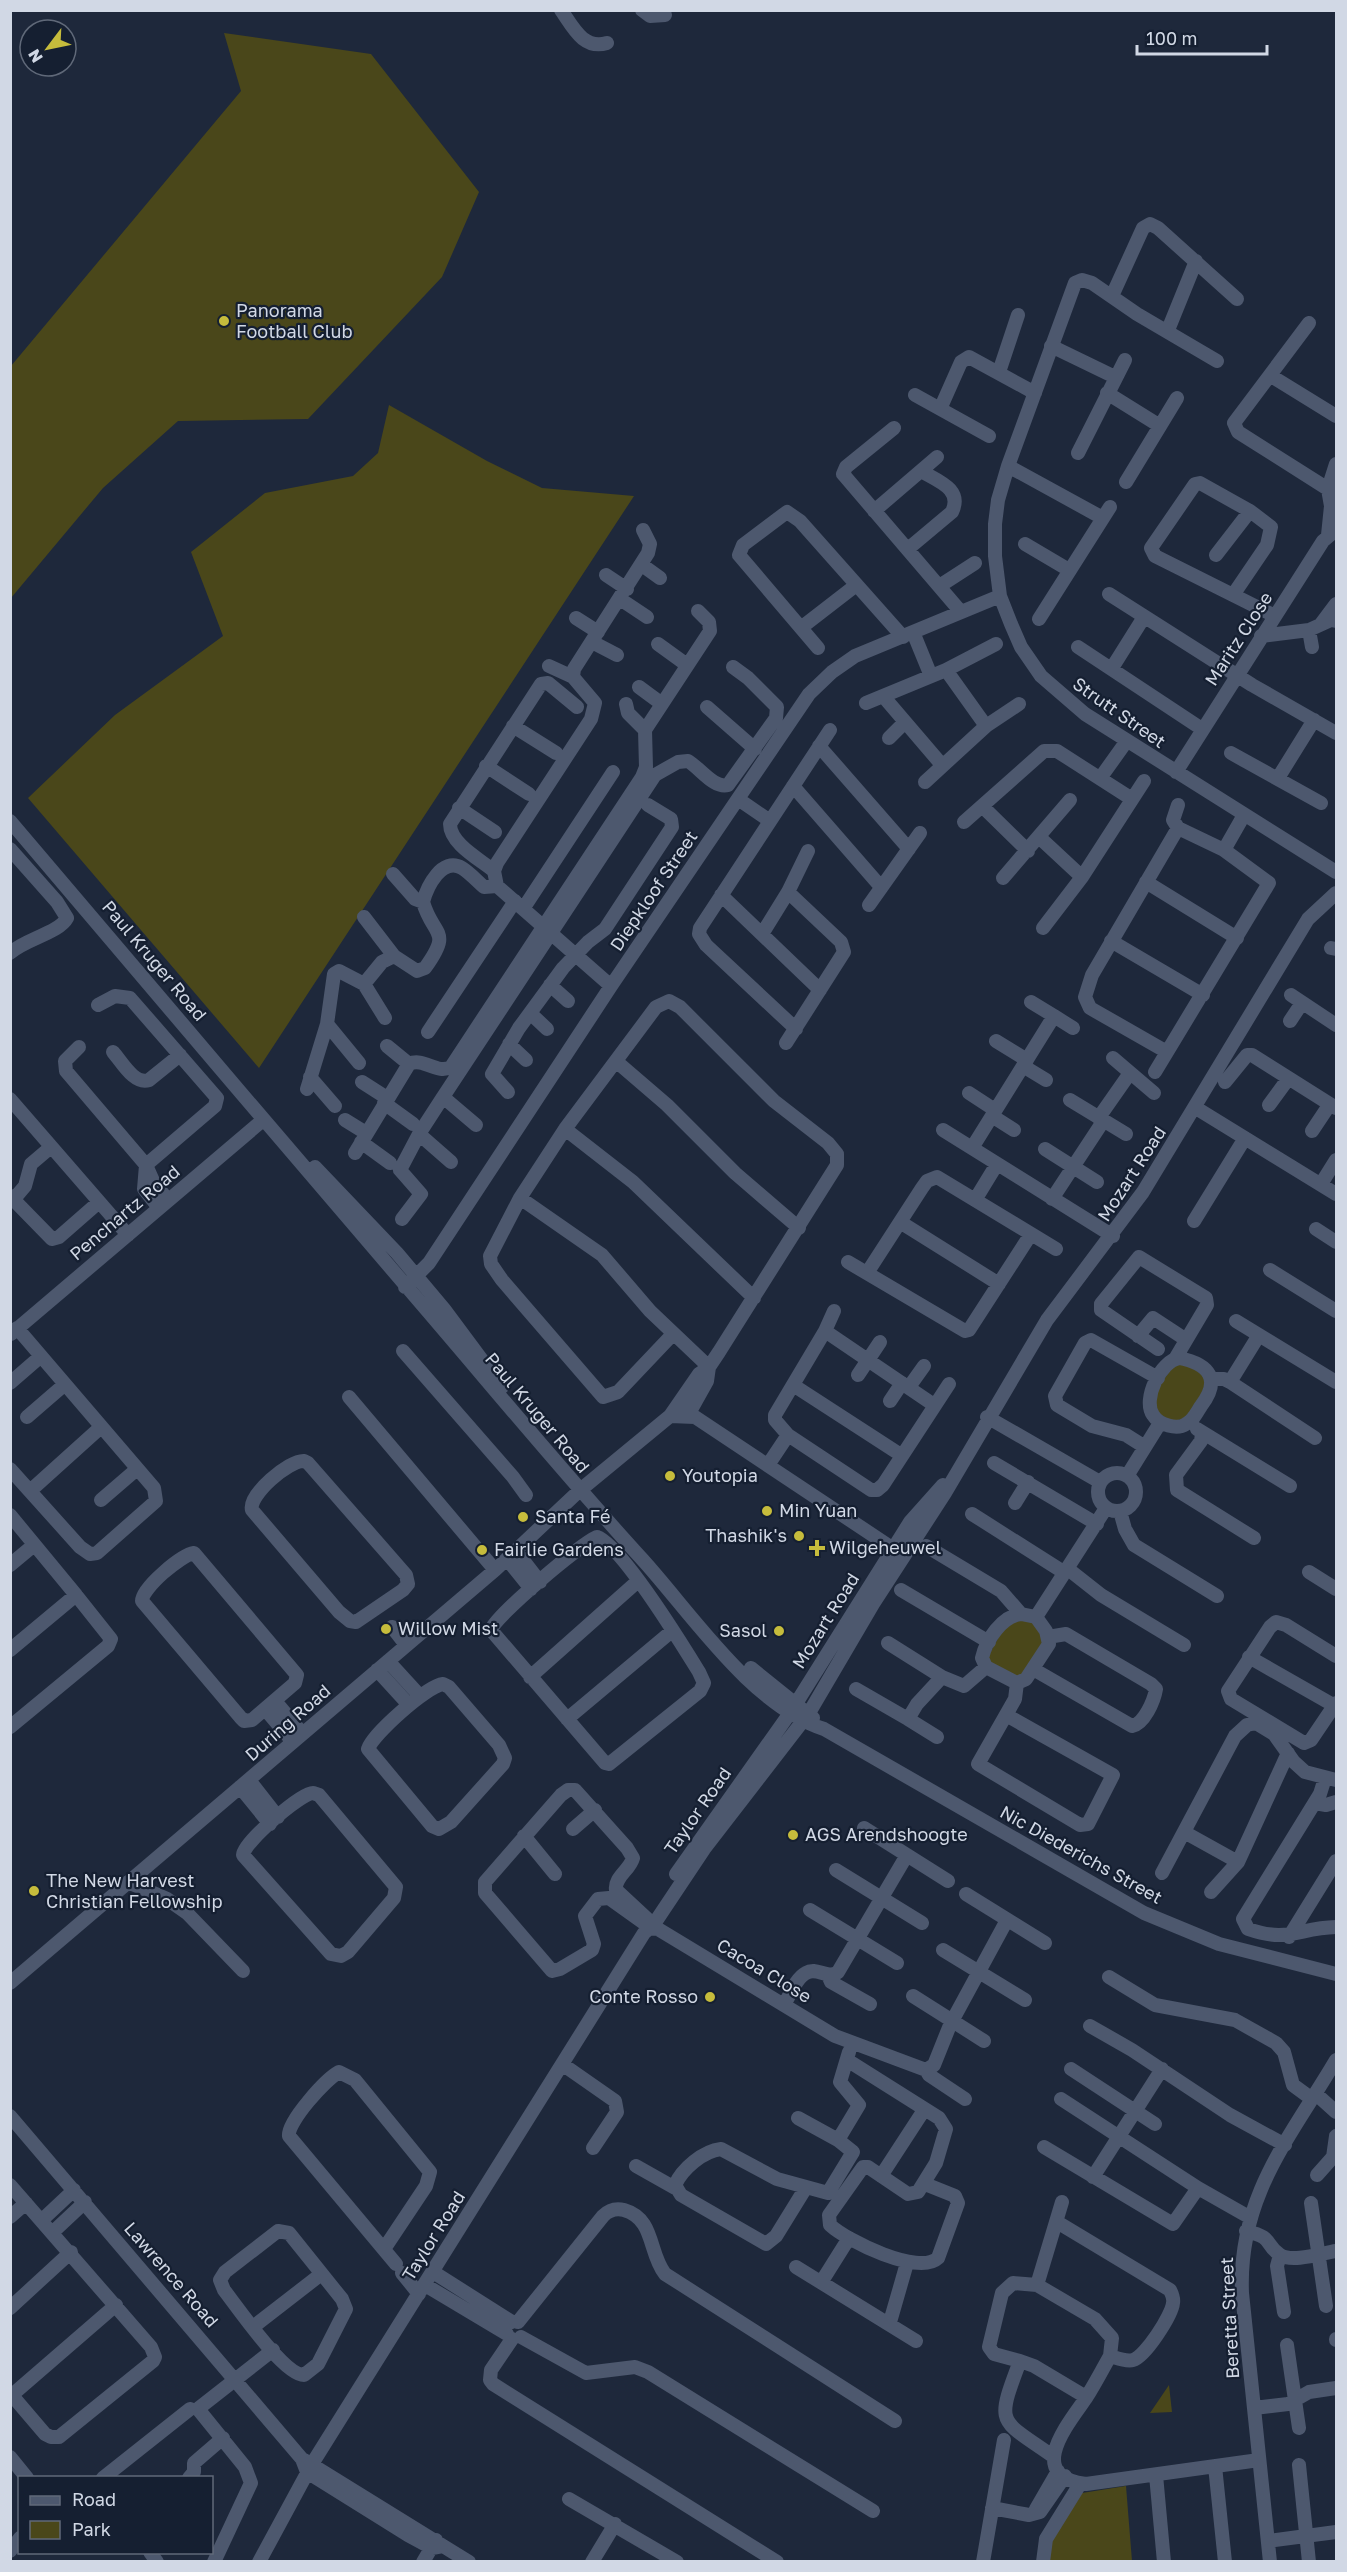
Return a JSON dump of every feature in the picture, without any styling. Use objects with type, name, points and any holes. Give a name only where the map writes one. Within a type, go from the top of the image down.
[{"type":"street","points":[[561,10],[583,40],[595,45],[607,43]]},
{"type":"street","points":[[642,10],[650,16],[665,15]]},
{"type":"street","points":[[1217,361],[1168,330],[1137,314],[1112,296],[1143,228],[1153,224],[1237,299]]},
{"type":"street","points":[[1168,330],[1196,261]]},
{"type":"street","name":"Strutt Street","points":[[1112,296],[1092,283],[1082,280],[1073,286],[1008,466],[995,524],[1000,596],[1021,647],[1041,676],[1085,714],[1126,742],[1336,872]]},
{"type":"street","points":[[999,372],[1018,315]]},
{"type":"street","points":[[1309,323],[1234,423],[1235,428],[1328,489]]},
{"type":"street","points":[[1051,346],[1115,377]]},
{"type":"street","points":[[940,407],[964,358],[969,357],[1035,393]]},
{"type":"street","points":[[1078,453],[1125,360]]},
{"type":"street","points":[[1271,376],[1336,416]]},
{"type":"street","points":[[1107,393],[1160,426]]},
{"type":"street","points":[[915,395],[989,436]]},
{"type":"street","points":[[1126,482],[1177,398]]},
{"type":"street","points":[[894,428],[846,467],[843,474],[909,548],[961,612]]},
{"type":"street","points":[[874,511],[938,458]]},
{"type":"street","points":[[1332,532],[1328,489],[1336,464]]},
{"type":"street","points":[[1008,466],[1106,512],[1039,619]]},
{"type":"street","points":[[909,548],[952,512],[956,504],[951,490],[921,471]]},
{"type":"street","points":[[1233,595],[1272,534],[1271,527],[1250,511],[1200,483],[1195,484],[1151,548],[1155,556],[1233,595],[1275,616]]},
{"type":"street","points":[[1215,555],[1250,511]]},
{"type":"street","points":[[818,648],[738,551],[764,527],[787,512],[792,513],[855,586],[908,634],[931,676]]},
{"type":"street","points":[[573,677],[574,669],[642,565],[650,548],[642,530]]},
{"type":"street","name":"Maritz Close","points":[[1176,772],[1261,636],[1332,532]]},
{"type":"street","points":[[1025,544],[1069,570]]},
{"type":"street","points":[[940,585],[975,563]]},
{"type":"street","points":[[642,565],[660,578]]},
{"type":"street","points":[[606,575],[647,617]]},
{"type":"street","points":[[802,627],[855,586]]},
{"type":"street","points":[[1109,594],[1237,675],[1336,733]]},
{"type":"street","name":"Diepkloof Street","points":[[405,1287],[429,1263],[611,986],[809,694],[832,672],[855,656],[1000,596]]},
{"type":"street","points":[[1312,647],[1315,627],[1336,603]]},
{"type":"street","points":[[402,1219],[421,1194],[400,1170],[416,1129],[443,1097],[642,777],[646,767],[645,730],[710,631],[709,622],[698,611]]},
{"type":"street","points":[[1112,668],[1144,617]]},
{"type":"street","points":[[576,618],[617,656]]},
{"type":"street","points":[[1261,636],[1336,621]]},
{"type":"street","points":[[658,644],[687,665]]},
{"type":"street","points":[[866,703],[946,670],[996,644]]},
{"type":"street","points":[[1078,646],[1202,729]]},
{"type":"street","points":[[549,666],[573,677],[591,696],[595,703],[595,711],[497,862],[495,871],[497,886],[574,956],[611,986]]},
{"type":"street","points":[[360,1142],[409,1064],[420,1062],[442,1070],[451,1067],[655,775],[678,762],[688,761],[716,784],[722,787],[728,785],[776,718],[777,707],[748,678],[733,668]]},
{"type":"street","points":[[946,670],[986,726]]},
{"type":"street","points":[[495,871],[451,833],[450,824],[543,682],[577,706]]},
{"type":"street","points":[[639,687],[662,704]]},
{"type":"street","points":[[883,696],[942,765]]},
{"type":"street","points":[[626,704],[628,713],[645,730]]},
{"type":"street","points":[[925,782],[986,726],[1019,705]]},
{"type":"street","points":[[707,707],[755,749]]},
{"type":"street","points":[[1278,778],[1314,720]]},
{"type":"street","points":[[890,738],[904,723]]},
{"type":"street","points":[[513,726],[556,753]]},
{"type":"street","points":[[796,1029],[699,934],[700,928],[830,730]]},
{"type":"street","points":[[1101,777],[1126,742]]},
{"type":"street","points":[[819,746],[909,849]]},
{"type":"street","points":[[964,822],[1044,752],[1057,751],[1101,777],[1132,799]]},
{"type":"street","points":[[1231,753],[1321,803]]},
{"type":"street","points":[[486,766],[529,794]]},
{"type":"street","points":[[428,1032],[613,772]]},
{"type":"street","points":[[1043,928],[1082,876],[1144,781]]},
{"type":"street","points":[[793,786],[881,887]]},
{"type":"street","points":[[738,800],[770,822]]},
{"type":"street","points":[[1003,878],[1070,800]]},
{"type":"street","points":[[508,1092],[492,1074],[509,1044],[550,985],[574,956],[605,929],[672,827],[671,819],[648,804]]},
{"type":"street","points":[[1155,1072],[1269,883],[1224,850],[1178,828],[1173,820],[1178,805]]},
{"type":"street","points":[[982,806],[1028,851]]},
{"type":"street","points":[[459,808],[495,832]]},
{"type":"street","points":[[1224,850],[1244,815]]},
{"type":"street","name":"Paul Kruger Road","points":[[10,821],[405,1287],[582,1489],[721,1642],[806,1718]]},
{"type":"street","points":[[1167,1052],[1090,1008],[1085,1001],[1092,975],[1178,828]]},
{"type":"street","points":[[869,905],[920,833]]},
{"type":"street","points":[[1039,837],[1082,876]]},
{"type":"street","points":[[10,849],[57,902],[67,918],[63,924],[14,944]]},
{"type":"street","points":[[762,934],[788,892],[808,851]]},
{"type":"street","points":[[423,902],[435,877],[447,866],[461,868],[484,887],[497,886]]},
{"type":"street","points":[[364,917],[394,957],[413,969],[422,970],[440,944],[438,929],[423,902],[415,899],[393,874]]},
{"type":"street","points":[[1146,882],[1237,938]]},
{"type":"street","points":[[786,1043],[844,952],[844,947],[788,892]]},
{"type":"street","name":"Mozart Road","points":[[806,1718],[898,1552],[910,1522],[954,1475],[1047,1320],[1113,1236],[1196,1108],[1308,919],[1336,893]]},
{"type":"street","points":[[722,895],[820,990]]},
{"type":"street","points":[[1111,941],[1203,995]]},
{"type":"street","points":[[364,984],[382,962],[394,957]]},
{"type":"street","points":[[334,1106],[309,1083],[327,1024],[334,974],[339,971],[364,984],[385,1018]]},
{"type":"street","points":[[550,985],[568,1001]]},
{"type":"street","points":[[98,1005],[115,996],[130,998],[216,1095],[217,1103],[146,1166]]},
{"type":"street","points":[[1290,1021],[1297,999],[1336,1025]]},
{"type":"street","points":[[674,1334],[618,1392],[608,1397],[600,1394],[491,1264],[494,1246],[520,1198],[565,1128],[617,1062],[632,1037],[656,1007],[669,1001],[680,1007],[774,1101],[828,1143],[837,1154],[837,1165],[799,1228],[709,1366],[707,1381],[688,1415]]},
{"type":"street","points":[[1031,1002],[1073,1028]]},
{"type":"street","points":[[530,1013],[547,1029]]},
{"type":"street","points":[[972,1148],[1054,1016]]},
{"type":"street","points":[[327,1024],[359,1063]]},
{"type":"street","points":[[996,1041],[1046,1080]]},
{"type":"street","points":[[509,1044],[526,1060]]},
{"type":"street","points":[[387,1046],[409,1064]]},
{"type":"street","points":[[79,1047],[64,1061],[66,1071],[146,1166],[164,1204]]},
{"type":"street","points":[[113,1052],[136,1079],[142,1082],[149,1080],[180,1055]]},
{"type":"street","points":[[1225,1082],[1247,1055],[1252,1055],[1333,1106],[1312,1131]]},
{"type":"street","points":[[1113,1058],[1154,1093]]},
{"type":"street","points":[[617,1062],[667,1105],[728,1166],[799,1228]]},
{"type":"street","points":[[1052,1198],[1100,1126],[1102,1113],[1130,1072]]},
{"type":"street","points":[[1269,1105],[1288,1079]]},
{"type":"street","points":[[362,1082],[386,1101],[451,1162]]},
{"type":"street","points":[[969,1094],[1014,1130]]},
{"type":"street","points":[[443,1097],[476,1125]]},
{"type":"street","points":[[10,1099],[128,1235]]},
{"type":"street","points":[[1070,1100],[1126,1134]]},
{"type":"street","points":[[1196,1108],[1336,1194]]},
{"type":"street","points":[[345,1120],[360,1142],[389,1163]]},
{"type":"street","name":"Paul Kruger Road","points":[[266,1123],[281,1132],[397,1253],[444,1309],[456,1328],[582,1489]]},
{"type":"street","name":"Penchartz Road","points":[[14,1331],[164,1204],[266,1123]]},
{"type":"street","points":[[565,1128],[633,1182],[753,1298]]},
{"type":"street","points":[[943,1130],[1113,1236]]},
{"type":"street","points":[[1194,1221],[1245,1138]]},
{"type":"street","points":[[51,1147],[31,1164],[25,1186],[12,1197],[47,1237],[52,1239],[59,1237],[99,1202]]},
{"type":"street","points":[[1045,1149],[1097,1182]]},
{"type":"street","points":[[1321,1184],[1336,1160]]},
{"type":"street","points":[[975,1200],[997,1164]]},
{"type":"street","points":[[867,1273],[922,1188],[931,1178],[942,1179],[1056,1249]]},
{"type":"street","points":[[520,1198],[602,1255],[674,1334],[709,1366]]},
{"type":"street","points":[[900,1222],[999,1284]]},
{"type":"street","points":[[1316,1229],[1336,1242]]},
{"type":"street","points":[[848,1262],[965,1331],[969,1330],[1031,1234]]},
{"type":"street","points":[[397,1253],[414,1262],[429,1263]]},
{"type":"street","points":[[1158,1349],[1104,1314],[1101,1307],[1140,1257],[1206,1298],[1207,1305],[1185,1338],[1175,1359],[1158,1378],[1149,1394],[1153,1417],[1160,1423],[1185,1426],[1210,1393],[1213,1379]]},
{"type":"street","points":[[1270,1270],[1336,1311]]},
{"type":"street","points":[[834,1311],[825,1331],[775,1415],[778,1425],[788,1435],[871,1490],[877,1490],[883,1485],[949,1384]]},
{"type":"street","points":[[1138,1336],[1153,1318],[1185,1338]]},
{"type":"street","points":[[1236,1321],[1336,1382]]},
{"type":"street","points":[[10,1469],[85,1552],[94,1554],[156,1501],[154,1488],[40,1357],[14,1331]]},
{"type":"street","points":[[825,1331],[934,1405]]},
{"type":"street","points":[[1230,1382],[1259,1335]]},
{"type":"street","points":[[1145,1447],[1126,1435],[1092,1426],[1057,1405],[1055,1396],[1085,1343],[1091,1340],[1158,1378]]},
{"type":"street","points":[[858,1375],[880,1342]]},
{"type":"street","points":[[403,1351],[513,1477],[526,1496]]},
{"type":"street","points":[[10,1383],[40,1357]]},
{"type":"street","points":[[1175,1359],[1188,1360],[1213,1379]]},
{"type":"street","name":"During Road","points":[[10,1983],[495,1570],[582,1489],[670,1416],[699,1374],[709,1366]]},
{"type":"street","points":[[890,1401],[924,1366]]},
{"type":"street","points":[[1213,1379],[1224,1379],[1230,1382],[1315,1438]]},
{"type":"street","points":[[27,1417],[64,1385]]},
{"type":"street","points":[[793,1385],[901,1455]]},
{"type":"street","points":[[349,1397],[495,1570]]},
{"type":"street","points":[[670,1416],[688,1415],[768,1465],[898,1552]]},
{"type":"street","points":[[987,1417],[1101,1482]]},
{"type":"street","points":[[1190,1422],[1202,1434],[1211,1437],[1290,1486]]},
{"type":"street","points":[[1127,1476],[1160,1423]]},
{"type":"street","points":[[30,1491],[101,1426]]},
{"type":"street","points":[[1202,1434],[1201,1441],[1176,1474],[1178,1490],[1254,1539]]},
{"type":"street","points":[[768,1465],[788,1435]]},
{"type":"street","points":[[298,1461],[308,1463],[406,1575],[405,1588],[377,1609],[356,1622],[346,1619],[252,1510],[254,1497],[290,1464],[298,1461]]},
{"type":"street","points":[[994,1462],[1097,1524]]},
{"type":"street","points":[[101,1500],[137,1469]]},
{"type":"street","points":[[1036,1617],[1097,1524],[1113,1510],[1131,1505],[1136,1493],[1135,1487],[1127,1476],[1115,1473],[1101,1482],[1098,1496],[1113,1510],[1134,1545],[1217,1596]]},
{"type":"street","points":[[1015,1503],[1028,1482]]},
{"type":"street","points":[[972,1514],[1184,1645]]},
{"type":"street","points":[[10,1515],[109,1634],[111,1643],[10,1727]]},
{"type":"street","points":[[597,1537],[606,1541],[638,1581],[703,1677],[703,1687],[609,1764],[605,1763],[490,1630],[495,1621],[536,1585],[597,1537]]},
{"type":"street","points":[[10,1565],[34,1545]]},
{"type":"street","points":[[926,1546],[1002,1591],[1021,1614]]},
{"type":"street","name":"Mozart Road","points":[[793,1708],[898,1552]]},
{"type":"street","points":[[194,1553],[198,1556],[295,1671],[297,1681],[270,1705],[252,1720],[241,1718],[142,1601],[144,1591],[185,1555],[194,1553]]},
{"type":"street","points":[[511,1555],[536,1585]]},
{"type":"street","points":[[1309,1572],[1336,1589]]},
{"type":"street","points":[[530,1677],[638,1581]]},
{"type":"street","points":[[901,1590],[989,1642]]},
{"type":"street","points":[[10,1650],[76,1594]]},
{"type":"street","points":[[377,1609],[406,1645]]},
{"type":"street","points":[[1021,1614],[1036,1617],[1048,1637],[1048,1644],[1026,1678],[1017,1683],[986,1667],[982,1658],[989,1642],[1005,1620],[1021,1614]]},
{"type":"street","points":[[1249,1658],[1336,1704],[1311,1740],[1304,1743],[1231,1699],[1228,1691],[1249,1658],[1270,1627],[1276,1622],[1286,1625],[1336,1656]]},
{"type":"street","points":[[567,1719],[672,1631]]},
{"type":"street","points":[[1033,1669],[1132,1726],[1141,1721],[1154,1696],[1156,1689],[1151,1684],[1066,1634],[1048,1637]]},
{"type":"street","points":[[888,1643],[942,1677],[964,1686],[986,1667]]},
{"type":"street","points":[[388,1661],[397,1681],[415,1701]]},
{"type":"street","points":[[377,1670],[397,1681]]},
{"type":"street","points":[[908,1719],[917,1704],[942,1677]]},
{"type":"street","points":[[1006,1715],[1113,1775],[1088,1824],[1080,1825],[978,1764],[1015,1699],[1017,1683]]},
{"type":"street","points":[[437,1685],[446,1685],[499,1745],[505,1758],[503,1764],[441,1829],[432,1826],[368,1749],[415,1701],[437,1685]]},
{"type":"street","points":[[856,1689],[937,1737]]},
{"type":"street","points":[[270,1705],[298,1738]]},
{"type":"street","name":"Taylor Road","points":[[650,1926],[690,1851],[793,1708]]},
{"type":"street","name":"Taylor Road","points":[[259,2562],[307,2465],[425,2284],[650,1926],[704,1849],[806,1718]]},
{"type":"street","name":"Nic Diederichs Street","points":[[806,1718],[1144,1913],[1219,1944],[1336,1974]]},
{"type":"street","points":[[1162,1873],[1241,1730],[1256,1723],[1274,1734],[1305,1772],[1331,1779],[1243,1919],[1248,1929],[1279,1937],[1289,1936],[1306,1929],[1336,1927]]},
{"type":"street","points":[[1211,1892],[1238,1862],[1288,1753]]},
{"type":"street","points":[[244,1783],[274,1820]]},
{"type":"street","points":[[567,1790],[579,1792],[633,1858],[631,1865],[616,1881],[615,1890],[650,1926],[609,1898],[598,1899],[585,1916],[594,1944],[592,1950],[560,1969],[548,1969],[484,1888],[485,1882],[567,1790]]},
{"type":"street","points":[[305,1794],[318,1795],[394,1884],[396,1891],[394,1898],[344,1955],[331,1954],[244,1859],[244,1848],[274,1820],[305,1794]]},
{"type":"street","points":[[1315,1803],[1326,1805],[1336,1802]]},
{"type":"street","points":[[573,1829],[595,1810]]},
{"type":"street","points":[[864,1828],[948,1881]]},
{"type":"street","points":[[1184,1833],[1238,1862]]},
{"type":"street","points":[[524,1836],[555,1874]]},
{"type":"street","points":[[787,2007],[799,1980],[807,1972],[828,1975],[838,1972],[907,1855]]},
{"type":"street","points":[[1289,1936],[1336,1861]]},
{"type":"street","points":[[836,1870],[922,1923]]},
{"type":"street","points":[[128,1882],[178,1906],[243,1971]]},
{"type":"street","points":[[966,1894],[1045,1943]]},
{"type":"street","points":[[810,1910],[897,1963]]},
{"type":"street","points":[[926,2070],[934,2065],[952,2022],[1007,1920]]},
{"type":"street","name":"Cacoa Close","points":[[650,1926],[835,2036],[926,2070],[929,2075],[965,2099]]},
{"type":"street","points":[[943,1950],[1025,2000]]},
{"type":"street","points":[[828,1975],[831,1982],[870,2004]]},
{"type":"street","points":[[1109,1977],[1155,2005],[1176,2011],[1234,2019],[1276,2043],[1284,2052],[1293,2085],[1314,2096],[1336,2112]]},
{"type":"street","points":[[913,1996],[984,2042]]},
{"type":"street","points":[[1090,2026],[1162,2069],[1230,2115],[1285,2145]]},
{"type":"street","points":[[838,2140],[859,2105],[840,2082],[852,2042]]},
{"type":"street","points":[[847,2060],[939,2118],[946,2129],[943,2147],[925,2184],[911,2195],[863,2167],[829,2216],[830,2225],[849,2238],[907,2263],[924,2265],[938,2258],[958,2203],[955,2196],[950,2193],[925,2184]]},
{"type":"street","name":"Beretta Street","points":[[1270,2562],[1241,2275],[1248,2224],[1262,2184],[1336,2060]]},
{"type":"street","points":[[562,2064],[615,2101],[618,2106],[617,2112],[592,2148]]},
{"type":"street","points":[[1071,2069],[1155,2124]]},
{"type":"street","points":[[1093,2177],[1162,2069]]},
{"type":"street","points":[[384,2249],[426,2186],[430,2172],[355,2080],[339,2072],[294,2119],[289,2129],[289,2136],[399,2268],[586,2373],[597,2374],[629,2367],[648,2372],[873,2511]]},
{"type":"street","points":[[1061,2099],[1198,2188],[1263,2235],[1280,2255],[1292,2258],[1336,2252]]},
{"type":"street","points":[[881,2176],[924,2110]]},
{"type":"street","name":"Lawrence Road","points":[[10,2115],[234,2376],[307,2465],[470,2562]]},
{"type":"street","points":[[675,2188],[676,2180],[687,2169],[705,2154],[721,2149],[777,2179],[825,2194],[833,2188],[853,2152],[838,2140],[798,2118]]},
{"type":"street","points":[[1317,2175],[1333,2157],[1336,2136]]},
{"type":"street","points":[[1044,2147],[1173,2224],[1198,2188]]},
{"type":"street","points":[[636,2166],[766,2244],[776,2236],[805,2189]]},
{"type":"street","points":[[10,2185],[71,2252],[116,2305],[154,2352],[153,2361],[59,2437],[45,2434],[11,2394],[116,2305]]},
{"type":"street","points":[[42,2220],[74,2190]]},
{"type":"street","points":[[53,2232],[85,2202]]},
{"type":"street","points":[[1037,2285],[1062,2202]]},
{"type":"street","points":[[10,2217],[26,2203]]},
{"type":"street","points":[[1311,2203],[1326,2306]]},
{"type":"street","points":[[777,2562],[490,2380],[491,2370],[514,2331],[603,2216],[619,2209],[630,2212],[643,2221],[665,2274],[894,2421]]},
{"type":"street","points":[[1057,2222],[1170,2290],[1173,2295],[1173,2307],[1144,2352],[1133,2360],[1110,2356]]},
{"type":"street","points":[[286,2230],[320,2275],[342,2299],[346,2309],[318,2364],[308,2375],[298,2375],[269,2347],[253,2326],[224,2290],[220,2280],[225,2272],[273,2234],[286,2230]]},
{"type":"street","points":[[822,2281],[849,2238]]},
{"type":"street","points":[[10,2308],[71,2252]]},
{"type":"street","points":[[1280,2255],[1277,2266],[1284,2312]]},
{"type":"street","points":[[890,2322],[907,2263]]},
{"type":"street","points":[[795,2267],[890,2322],[916,2341]]},
{"type":"street","points":[[253,2326],[320,2275]]},
{"type":"street","points":[[1054,2457],[1058,2438],[1086,2397],[1110,2356],[1112,2338],[1104,2326],[1037,2285],[1019,2282],[1005,2287],[991,2331],[990,2351],[1035,2366],[1086,2397]]},
{"type":"street","points":[[1287,2345],[1299,2428]]},
{"type":"street","points":[[106,2476],[196,2407],[269,2347]]},
{"type":"street","points":[[1020,2361],[1006,2398],[1006,2418],[1016,2431],[1054,2457],[1061,2474],[1080,2484],[1259,2460]]},
{"type":"street","points":[[1254,2408],[1288,2404],[1309,2392],[1336,2388]]},
{"type":"street","points":[[196,2407],[245,2467],[251,2483],[216,2545],[214,2562]]},
{"type":"street","points":[[191,2476],[194,2472],[194,2463],[223,2438]]},
{"type":"street","points":[[983,2562],[1004,2440]]},
{"type":"street","points":[[12,2460],[25,2476]]},
{"type":"street","points":[[1299,2465],[1309,2562]]},
{"type":"street","points":[[1215,2466],[1225,2561],[1218,2562]]},
{"type":"street","points":[[992,2508],[1035,2514],[1044,2510],[1061,2474]]},
{"type":"street","points":[[1156,2475],[1164,2562]]},
{"type":"street","points":[[1043,2562],[1046,2539],[1080,2484]]},
{"type":"street","points":[[569,2499],[677,2562]]},
{"type":"street","points":[[592,2562],[615,2524]]},
{"type":"street","points":[[1268,2541],[1336,2532]]},
{"type":"street","points":[[423,2562],[437,2544]]},
{"type":"green space","name":"Panorama Football Club","points":[[224,33],[371,54],[479,192],[442,277],[308,419],[178,421],[103,488],[11,598],[11,366],[241,91]]},
{"type":"green space","points":[[389,405],[487,461],[542,488],[634,496],[259,1068],[28,798],[115,715],[223,636],[191,552],[265,493],[353,476],[378,453]]},
{"type":"green space","points":[[1185,1363],[1206,1377],[1208,1381],[1190,1416],[1173,1422],[1156,1412],[1155,1392],[1174,1365]]},
{"type":"green space","points":[[1029,1619],[1038,1626],[1044,1642],[1019,1679],[986,1660],[1006,1624]]},
{"type":"green space","points":[[1169,2385],[1172,2412],[1150,2413]]},
{"type":"green space","points":[[1126,2486],[1132,2561],[1049,2561],[1047,2547],[1082,2493]]},
{"type":"place","name":"Panorama Football Club","points":[[224,321]]},
{"type":"place","name":"Youtopia","points":[[670,1476]]},
{"type":"place","name":"Min Yuan","points":[[767,1511]]},
{"type":"place","name":"Santa Fé","points":[[523,1517]]},
{"type":"place","name":"Thashik's","points":[[799,1536]]},
{"type":"place","name":"Wilgeheuwel","points":[[817,1548]]},
{"type":"place","name":"Fairlie Gardens","points":[[482,1550]]},
{"type":"place","name":"Willow Mist","points":[[386,1629]]},
{"type":"place","name":"Sasol","points":[[779,1631]]},
{"type":"place","name":"AGS Arendshoogte","points":[[793,1835]]},
{"type":"place","name":"The New Harvest Christian Fellowship","points":[[34,1891]]},
{"type":"place","name":"Conte Rosso","points":[[710,1997]]}]
